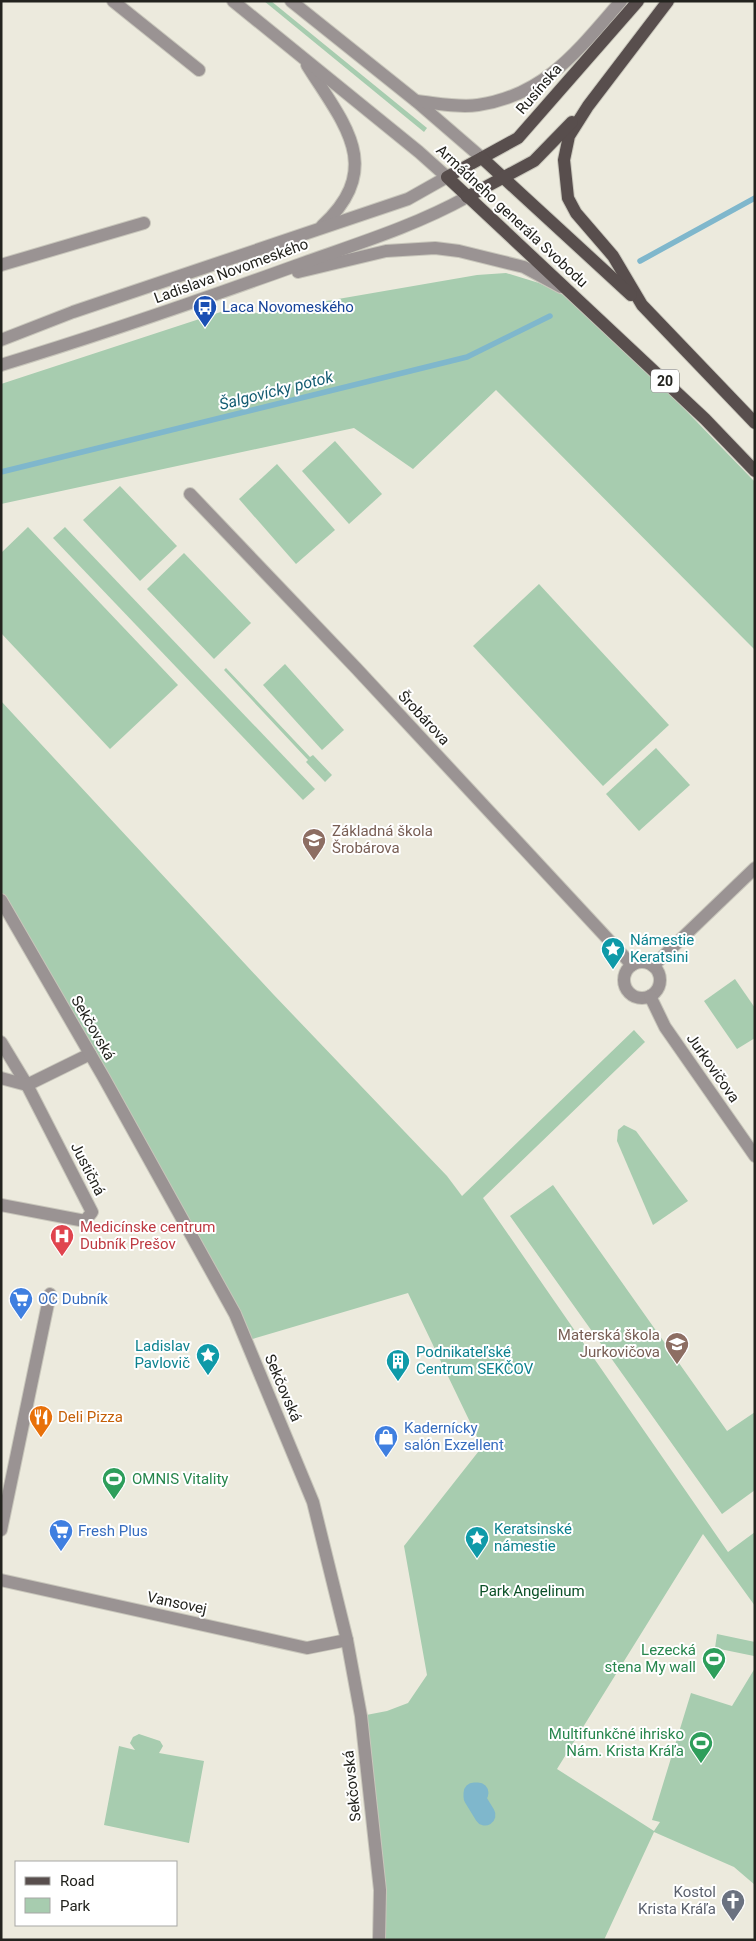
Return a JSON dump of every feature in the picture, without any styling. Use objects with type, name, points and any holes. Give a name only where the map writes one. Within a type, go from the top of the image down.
[{"type":"main road","name":"Rusínska","points":[[447,177],[518,138],[638,1]]},
{"type":"main road","name":"20","points":[[668,1],[588,106],[569,136],[564,160],[568,198],[576,213],[613,256],[642,305],[755,423]]},
{"type":"main road","points":[[467,197],[534,161],[588,106]]},
{"type":"main road","points":[[482,158],[642,305]]},
{"type":"main road","name":"Armádneho generála Svobodu","points":[[447,177],[573,293],[705,419],[755,471]]},
{"type":"street","points":[[113,1],[199,70]]},
{"type":"street","name":"Armádneho generála Svobodu","points":[[233,1],[447,177]]},
{"type":"street","name":"Armádneho generála Svobodu","points":[[291,1],[416,101],[482,158]]},
{"type":"street","points":[[416,101],[476,105],[518,96],[567,63],[621,1]]},
{"type":"street","points":[[302,56],[342,118],[352,141],[355,164],[350,192],[338,212],[317,231]]},
{"type":"street","name":"Ladislava Novomeského","points":[[1,340],[73,312],[317,231],[418,195],[447,177]]},
{"type":"street","name":"Ladislava Novomeského","points":[[1,365],[84,340],[429,218],[467,197]]},
{"type":"street","points":[[1,265],[144,222]]},
{"type":"street","points":[[230,289],[386,250],[435,248],[459,251],[524,266],[573,293]]},
{"type":"street","name":"Šrobárova","points":[[190,494],[356,668],[632,965]]},
{"type":"street","points":[[653,966],[755,868]]},
{"type":"street","name":"Sekčovská","points":[[1,900],[90,1054],[235,1314],[313,1502],[347,1640],[363,1736],[380,1890],[379,1940]]},
{"type":"street","points":[[642,962],[653,966],[658,971],[660,982],[656,992],[650,996],[635,997],[626,988],[625,973],[632,965],[642,962]]},
{"type":"street","name":"Jurkovičova","points":[[650,996],[665,1027],[755,1156]]},
{"type":"street","points":[[1,1042],[27,1085]]},
{"type":"street","points":[[1,1078],[27,1085],[90,1054]]},
{"type":"street","name":"Justičná","points":[[3,1205],[84,1222],[92,1212],[27,1085]]},
{"type":"street","points":[[1,1530],[50,1294]]},
{"type":"street","name":"Vansovej","points":[[1,1580],[307,1648],[347,1640]]},
{"type":"green space","points":[[264,1],[271,1],[427,128],[424,132]]},
{"type":"green space","points":[[506,273],[539,283],[584,305],[755,482],[755,650],[496,390],[413,469],[354,428],[1,504],[1,384],[233,308],[257,313],[477,275]]},
{"type":"green space","points":[[335,441],[382,494],[349,524],[302,471]]},
{"type":"green space","points":[[277,464],[335,530],[296,564],[239,499]]},
{"type":"green space","points":[[120,486],[177,546],[140,581],[83,520]]},
{"type":"green space","points":[[28,527],[178,685],[110,749],[1,633],[1,553]]},
{"type":"green space","points":[[65,527],[315,789],[303,800],[53,538]]},
{"type":"green space","points":[[184,553],[251,623],[214,659],[147,589]]},
{"type":"green space","points":[[539,584],[669,725],[603,786],[473,646]]},
{"type":"green space","points":[[285,664],[344,730],[322,750],[263,685]]},
{"type":"green space","points":[[226,668],[310,757],[313,755],[332,775],[325,782],[306,762],[308,760],[224,670]]},
{"type":"green space","name":"Park Angelinum","points":[[1,701],[273,994],[447,1176],[462,1196],[634,1030],[645,1042],[483,1198],[728,1552],[755,1532],[755,1606],[703,1534],[557,1769],[654,1831],[660,1822],[652,1820],[691,1693],[732,1706],[755,1668],[755,1885],[734,1867],[654,1832],[604,1940],[386,1940],[386,1893],[361,1716],[387,1711],[408,1703],[427,1675],[404,1546],[482,1447],[408,1293],[249,1340],[1,907]]},
{"type":"green space","points":[[656,748],[690,785],[639,831],[606,794]]},
{"type":"green space","points":[[735,979],[755,1008],[755,1038],[737,1049],[704,1001]]},
{"type":"green space","points":[[624,1125],[636,1131],[688,1201],[653,1225],[617,1141],[618,1130]]},
{"type":"green space","points":[[553,1185],[727,1431],[755,1412],[755,1490],[722,1514],[510,1216]]},
{"type":"green space","points":[[717,1634],[755,1642],[754,1656],[715,1648]]},
{"type":"green space","points":[[139,1734],[160,1741],[163,1746],[159,1753],[204,1761],[189,1843],[104,1825],[119,1746],[135,1750],[130,1743],[133,1737]]},
{"type":"waterway","name":"Šalgovícky potok","points":[[640,261],[755,198]]},
{"type":"waterway","name":"Šalgovícky potok","points":[[1,472],[467,357],[550,316]]},
{"type":"waterway","points":[[478,1793],[474,1793],[474,1797],[485,1815]]},
{"type":"place","name":"Laca Novomeského","points":[[205,328]]},
{"type":"place","name":"Základná škola Šrobárova","points":[[314,861]]},
{"type":"place","name":"Námestie Keratsini","points":[[613,970]]},
{"type":"place","name":"Medicínske centrum Dubník Prešov","points":[[62,1257]]},
{"type":"place","name":"OC Dubník","points":[[21,1320]]},
{"type":"place","name":"Materská škola Jurkovičova","points":[[677,1365]]},
{"type":"place","name":"Ladislav Pavlovič","points":[[208,1376]]},
{"type":"place","name":"Podnikateľské Centrum SEKČOV","points":[[398,1382]]},
{"type":"place","name":"Deli Pizza","points":[[41,1438]]},
{"type":"place","name":"Kadernícky salón Exzellent","points":[[386,1458]]},
{"type":"place","name":"OMNIS Vitality","points":[[114,1500]]},
{"type":"place","name":"Fresh Plus","points":[[61,1552]]},
{"type":"place","name":"Keratsinské námestie","points":[[477,1559]]},
{"type":"place","name":"Lezecká stena My wall","points":[[714,1680]]},
{"type":"place","name":"Multifunkčné ihrisko Nám. Krista Kráľa","points":[[701,1764]]},
{"type":"place","name":"Kostol Krista Kráľa","points":[[733,1922]]}]
